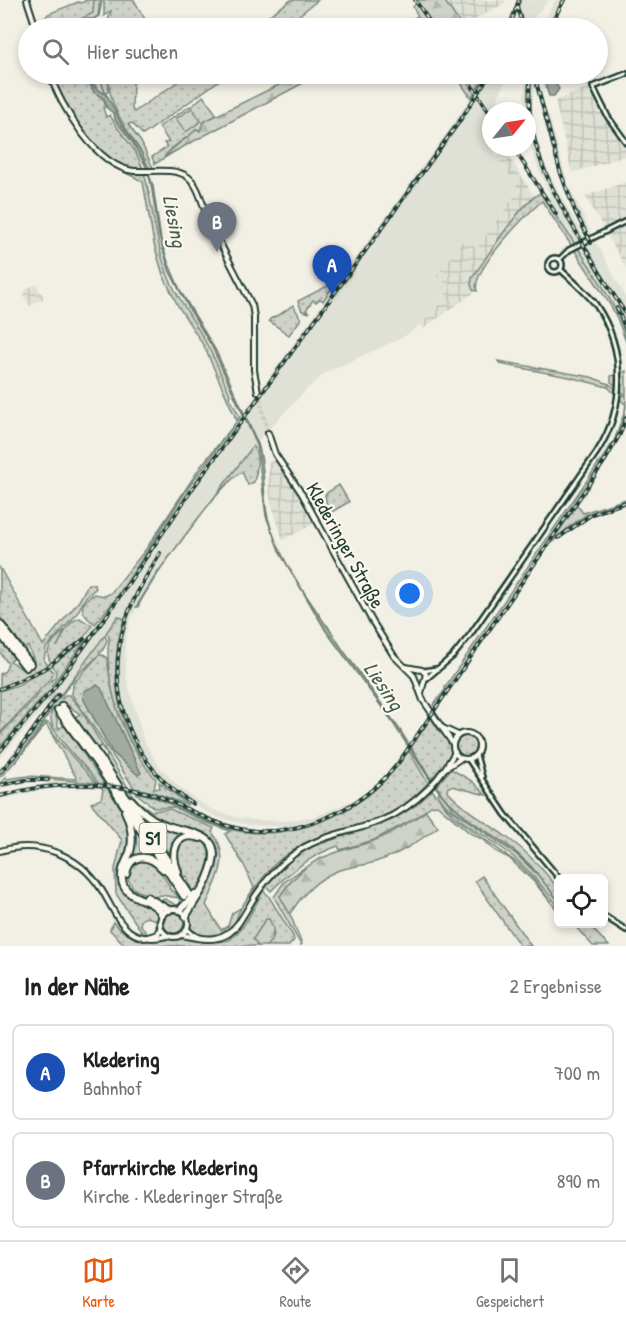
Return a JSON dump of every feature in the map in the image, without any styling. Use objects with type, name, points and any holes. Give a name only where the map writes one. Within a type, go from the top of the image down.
[{"type":"highway","points":[[0,624],[28,666],[0,633]]},
{"type":"highway","name":"S1","points":[[60,708],[123,793],[183,884],[187,895],[60,708]]},
{"type":"highway","points":[[123,793],[152,819],[202,835],[212,845],[214,861],[210,874],[186,916]]},
{"type":"highway","points":[[123,802],[132,835],[130,852],[123,868],[123,882],[130,892],[154,905],[162,915]]},
{"type":"highway","points":[[180,910],[195,895],[210,860],[211,853],[206,842],[193,836],[180,841],[174,850],[174,861],[183,884]]},
{"type":"highway","points":[[170,910],[132,890],[126,881],[126,873],[132,862],[146,857],[156,862],[174,879]]},
{"type":"main road","points":[[27,0],[33,18]]},
{"type":"main road","points":[[55,84],[67,109],[105,158],[118,166],[143,171],[183,174],[192,181],[208,219],[252,305],[254,370],[258,392]]},
{"type":"main road","name":"Klederinger Straße","points":[[268,433],[275,454],[302,494],[372,621],[394,656],[415,679],[423,700],[453,744]]},
{"type":"main road","points":[[406,667],[422,670]]},
{"type":"main road","points":[[422,670],[415,673],[415,679],[425,680]]},
{"type":"main road","points":[[421,693],[425,680],[422,670]]},
{"type":"main road","name":"Klederinger Straße","points":[[440,726],[458,736]]},
{"type":"main road","points":[[182,935],[205,943],[219,942],[234,933],[254,898],[273,872],[296,852],[326,837],[391,817],[411,804],[452,762],[476,755],[480,745],[476,737],[469,733],[458,736],[453,744],[455,752],[461,759]]},
{"type":"main road","points":[[452,762],[455,752]]},
{"type":"main road","points":[[0,851],[9,848],[33,847],[60,853],[72,860],[94,879],[121,927],[133,936],[140,938],[153,940],[167,936],[175,938],[182,935],[189,923],[180,910],[170,910],[162,915],[158,933],[140,938]]},
{"type":"main road","points":[[187,929],[198,938],[214,940],[230,932],[243,918]]},
{"type":"main road","points":[[160,928],[167,936]]},
{"type":"street","points":[[608,81],[626,74]]},
{"type":"street","points":[[601,84],[593,87],[608,117],[626,142]]},
{"type":"street","points":[[560,259],[569,250],[626,221]]},
{"type":"street","points":[[560,259],[552,258],[548,264],[554,272],[561,270]]},
{"type":"street","points":[[425,680],[453,656],[470,635],[597,452],[613,423],[621,383],[620,362],[615,341],[597,306],[561,270],[560,259]]},
{"type":"street","points":[[422,670],[436,669]]},
{"type":"street","points":[[476,755],[482,779]]},
{"type":"street","points":[[468,759],[505,814],[555,874]]},
{"type":"street","points":[[608,919],[626,930]]},
{"type":"shaded area","points":[[444,0],[505,0],[505,3],[478,18],[457,18]]},
{"type":"shaded area","points":[[517,0],[549,0],[534,18],[511,18]]},
{"type":"shaded area","points":[[555,0],[566,0],[556,18],[546,18]]},
{"type":"shaded area","points":[[91,84],[107,95],[122,125],[142,153],[153,186],[161,240],[168,262],[181,292],[216,351],[258,444],[265,500],[272,531],[266,516],[257,445],[211,345],[189,309],[169,270],[159,236],[146,166],[132,142],[115,120],[114,114],[107,108],[104,99],[94,92]]},
{"type":"shaded area","points":[[479,84],[504,84],[497,102],[482,102],[482,156],[498,156],[519,190],[434,311],[420,325],[404,337],[327,372],[308,388],[253,446],[147,588],[130,621],[125,642],[126,677],[144,741],[159,766],[176,784],[211,809],[236,817],[256,820],[285,821],[316,816],[358,798],[383,779],[405,750],[408,751],[385,781],[359,802],[316,823],[275,834],[252,834],[230,830],[172,803],[137,792],[137,789],[142,789],[167,797],[212,818],[238,827],[263,829],[288,827],[248,825],[216,817],[184,799],[154,774],[135,746],[119,704],[117,647],[124,619],[118,616],[0,774],[0,769],[48,707],[45,707],[0,757],[0,747],[43,697],[86,639],[87,634],[115,600],[189,487],[449,130]]},
{"type":"shaded area","points":[[526,84],[534,84],[533,102],[524,102]]},
{"type":"shaded area","points":[[545,84],[556,84],[559,89],[554,96],[549,96]]},
{"type":"shaded area","points":[[588,87],[626,148],[626,156],[572,173],[555,101]]},
{"type":"shaded area","points":[[543,115],[549,115],[566,178],[591,233],[587,237],[562,184]]},
{"type":"shaded area","points":[[536,135],[545,164],[585,238],[574,244],[517,156],[520,156],[547,198],[550,196],[533,156],[536,156]]},
{"type":"shaded area","points":[[509,156],[534,196],[511,223],[472,278],[475,292],[423,329],[420,325],[434,311],[451,287],[437,276],[464,239],[478,249],[519,190],[498,157]]},
{"type":"shaded area","points":[[626,182],[626,268],[585,196]]},
{"type":"shaded area","points":[[594,241],[626,298],[626,336],[607,295],[577,249],[588,243],[590,246],[590,243]]},
{"type":"shaded area","points":[[36,284],[44,298],[30,306],[23,295],[26,293],[25,290]]},
{"type":"shaded area","points":[[626,414],[626,424],[618,442],[559,530],[562,533],[586,515],[611,504],[626,500],[626,503],[600,512],[580,523],[561,537],[542,556],[435,711],[433,709],[606,458]]},
{"type":"shaded area","points":[[275,459],[295,486],[316,523],[283,540],[271,503],[269,488],[268,463]]},
{"type":"shaded area","points":[[296,580],[400,730],[430,779],[446,799],[470,820],[510,847],[538,875],[516,854],[451,809],[452,807],[430,780],[389,717],[326,631]]},
{"type":"shaded area","points":[[97,685],[101,688],[141,773],[138,775],[112,752],[83,698],[84,691]]},
{"type":"shaded area","points":[[30,778],[93,783],[97,787],[48,789],[0,799],[0,794],[44,785],[44,782],[29,783],[0,788],[0,783]]},
{"type":"green space","points":[[94,0],[94,13],[85,18],[45,18],[48,14],[78,2]]},
{"type":"green space","points":[[94,0],[100,0],[98,16],[83,18],[93,13]]},
{"type":"green space","points":[[104,0],[134,0],[144,18],[109,18],[111,11],[104,16]]},
{"type":"green space","points":[[291,0],[318,0],[296,18],[265,18]]},
{"type":"green space","points":[[416,0],[444,0],[456,18],[414,18],[418,16],[413,7]]},
{"type":"green space","points":[[51,84],[90,84],[104,100],[106,107],[103,108],[106,117],[110,115],[136,154],[143,169],[161,253],[170,280],[212,354],[230,394],[229,397],[240,417],[188,488],[115,600],[95,624],[84,613],[85,602],[94,594],[105,596],[111,593],[146,549],[201,466],[237,421],[204,346],[178,306],[163,275],[154,244],[143,182],[118,170],[100,156],[72,124]]},
{"type":"green space","points":[[95,84],[108,84],[108,92],[101,93]]},
{"type":"green space","points":[[109,84],[133,84],[132,109],[134,112],[175,84],[214,84],[143,135],[132,123],[128,124],[141,142],[153,168],[149,168],[116,111]]},
{"type":"green space","points":[[281,84],[301,84],[164,157],[197,129],[200,131],[203,122]]},
{"type":"green space","points":[[462,84],[480,84],[471,98]]},
{"type":"green space","points":[[203,96],[217,115],[204,122],[200,131],[197,129],[166,155],[201,135],[155,164],[152,157],[167,147],[164,143],[169,142],[159,127],[191,107]]},
{"type":"green space","points":[[192,108],[201,121],[186,132],[176,119]]},
{"type":"green space","points":[[540,193],[604,289],[623,328],[626,342],[609,303],[542,201],[490,257],[477,282],[477,291],[473,290],[472,278],[513,220],[531,199]]},
{"type":"green space","points":[[331,284],[332,288],[323,301],[313,300],[306,310],[310,313],[302,311],[298,301]]},
{"type":"green space","points":[[293,305],[301,319],[289,335],[269,321]]},
{"type":"green space","points":[[498,361],[591,377],[609,384],[608,387],[500,364]]},
{"type":"green space","points":[[626,371],[626,395],[611,382],[611,376]]},
{"type":"green space","points":[[609,384],[626,397],[626,405],[608,387]]},
{"type":"green space","points":[[625,411],[618,436],[606,458],[435,707],[433,705],[445,687],[614,441]]},
{"type":"green space","points":[[253,446],[257,459],[254,482],[248,485],[242,472],[218,494],[203,512]]},
{"type":"green space","points":[[339,485],[349,502],[328,514],[325,494]]},
{"type":"green space","points":[[626,499],[586,515],[550,544],[577,505],[583,513]]},
{"type":"green space","points":[[176,548],[138,607],[136,607],[157,573]]},
{"type":"green space","points":[[0,568],[43,645],[79,601],[88,584],[94,584],[96,588],[86,597],[76,615],[46,648],[44,660],[48,665],[0,688],[0,674],[5,671],[8,664],[0,652],[0,639],[14,658],[10,661],[22,669],[34,661],[28,646],[25,649],[0,617]]},
{"type":"green space","points":[[118,616],[124,619],[116,658],[118,698],[125,724],[140,757],[126,733],[112,692],[108,664],[109,636],[106,633]]},
{"type":"green space","points":[[80,618],[92,626],[79,642],[51,663],[48,653],[51,645],[65,630],[57,647],[69,626]]},
{"type":"green space","points":[[105,635],[107,640],[102,651],[74,679],[21,755],[0,777],[0,774]]},
{"type":"green space","points":[[86,639],[43,697],[0,747],[0,735],[55,677],[56,672],[52,665]]},
{"type":"green space","points":[[99,655],[107,658],[112,692],[122,723],[136,752],[156,779],[154,789],[160,788],[159,782],[188,805],[153,792],[134,788],[72,695],[73,684]]},
{"type":"green space","points":[[49,667],[53,672],[52,677],[0,733],[0,691],[18,685]]},
{"type":"green space","points":[[65,695],[69,695],[140,803],[152,811],[170,809],[214,828],[212,832],[218,841],[222,859],[218,878],[206,905],[221,930],[228,926],[232,913],[241,908],[244,903],[234,925],[229,930],[219,936],[207,937],[190,929],[189,915],[214,873],[218,856],[215,844],[203,832],[181,827],[145,811],[129,795],[106,762],[107,754],[101,746],[98,748],[95,746],[75,717],[80,714],[65,704],[55,712],[59,729],[64,725],[124,813],[131,840],[122,869],[124,888],[150,904],[159,915],[158,930],[155,933],[156,920],[147,917],[142,919],[140,924],[148,935],[142,935],[116,894],[115,869],[122,840],[91,803],[101,799],[103,790],[56,732],[51,722],[52,711]]},
{"type":"green space","points":[[431,718],[449,741],[451,753],[449,759],[431,779],[411,747]]},
{"type":"green space","points":[[45,722],[50,724],[55,737],[96,783],[39,778],[0,783],[6,777],[6,779],[28,776],[77,779],[46,724],[15,763]]},
{"type":"green space","points":[[466,736],[473,739],[476,746],[473,753],[466,756],[459,753],[456,746],[459,739]]},
{"type":"green space","points":[[409,751],[428,783],[410,800],[394,811],[373,820],[316,838],[288,853],[275,864],[247,898],[254,888],[245,867],[225,834],[230,831],[173,807],[154,808],[135,792],[157,798],[216,825],[236,830],[257,833],[298,829],[337,815],[355,804],[372,792]]},
{"type":"green space","points":[[451,769],[472,781],[486,795],[452,786],[448,787],[447,791],[469,811],[516,844],[535,862],[554,883],[554,901],[521,864],[452,812],[438,794],[440,791],[436,786]]},
{"type":"green space","points":[[432,790],[453,816],[520,865],[554,906],[534,882],[509,858],[470,833],[437,805],[431,806],[414,819],[374,840],[340,850],[338,846],[319,854],[294,870],[271,891],[266,886],[293,858],[314,846],[392,820],[418,804]]},
{"type":"green space","points":[[426,811],[438,827],[394,855],[330,874],[310,889],[290,914],[280,896],[290,882],[310,864],[380,838]]},
{"type":"green space","points":[[143,815],[163,827],[188,833],[175,843],[172,858]]},
{"type":"green space","points":[[133,824],[146,846],[144,851],[149,850],[156,859],[142,855],[128,862]]},
{"type":"green space","points":[[185,838],[201,839],[207,847],[209,856],[208,865],[199,884],[181,907],[170,907],[160,900],[165,899],[176,905],[180,904],[179,898],[161,895],[155,897],[133,888],[128,879],[131,865],[145,860],[155,865],[170,886],[169,888],[181,899],[192,892],[187,876],[184,877],[178,867],[176,848]]},
{"type":"green space","points":[[305,867],[280,896],[290,914],[301,945],[274,897],[284,882]]},
{"type":"green space","points":[[482,876],[531,946],[520,946],[475,881]]},
{"type":"green space","points":[[263,891],[268,895],[293,936],[294,940],[289,946],[266,946],[274,935],[269,920],[263,923],[254,939],[258,946],[126,946],[110,930],[113,922],[128,935],[144,940],[186,938],[221,942],[229,940],[244,924]]},
{"type":"green space","points":[[170,913],[178,913],[184,919],[184,927],[178,933],[170,933],[164,927],[164,919]]},
{"type":"green space","points":[[266,919],[269,919],[273,927],[273,939],[266,946],[258,946],[253,939]]},
{"type":"green space","points":[[577,928],[592,928],[609,946],[593,946]]},
{"type":"waterway","name":"Liesing","points":[[96,18],[99,16],[102,0]]},
{"type":"waterway","points":[[102,84],[106,96]]},
{"type":"tunnel","points":[[258,392],[268,433]]},
{"type":"tunnel","points":[[30,664],[62,706]]},
{"type":"tunnel","points":[[26,667],[58,710]]},
{"type":"tunnel","points":[[184,896],[215,946]]},
{"type":"tunnel","points":[[192,898],[221,946]]},
{"type":"railway","points":[[415,0],[427,18]]},
{"type":"railway","points":[[513,18],[519,0]]},
{"type":"railway","points":[[554,18],[564,0]]},
{"type":"railway","points":[[517,6],[520,18]]},
{"type":"railway","points":[[471,84],[482,102]]},
{"type":"railway","points":[[0,751],[54,688],[107,615],[195,485],[459,122],[484,84]]},
{"type":"railway","points":[[530,84],[530,117],[534,138],[548,178],[595,265],[626,314]]},
{"type":"railway","points":[[537,84],[560,171],[575,211],[591,243]]},
{"type":"railway","points":[[519,156],[556,214]]},
{"type":"railway","points":[[617,308],[626,330]]},
{"type":"railway","points":[[0,796],[54,786],[90,785],[127,788],[155,795],[225,825],[249,830],[273,831],[321,820],[343,809],[364,796],[399,762],[606,459],[626,418]]},
{"type":"railway","points":[[558,538],[592,514],[626,502]]},
{"type":"railway","points":[[160,553],[140,588],[124,626],[119,652],[118,677],[121,702],[128,727],[154,770],[172,789],[193,804]]},
{"type":"railway","points":[[0,689],[46,668],[84,639]]},
{"type":"railway","points":[[0,772],[17,753],[58,695]]},
{"type":"railway","points":[[0,785],[26,780],[48,780]]},
{"type":"place","name":"Pfarrkirche Kledering","points":[[217,252]]},
{"type":"place","name":"Kledering","points":[[332,295]]}]
